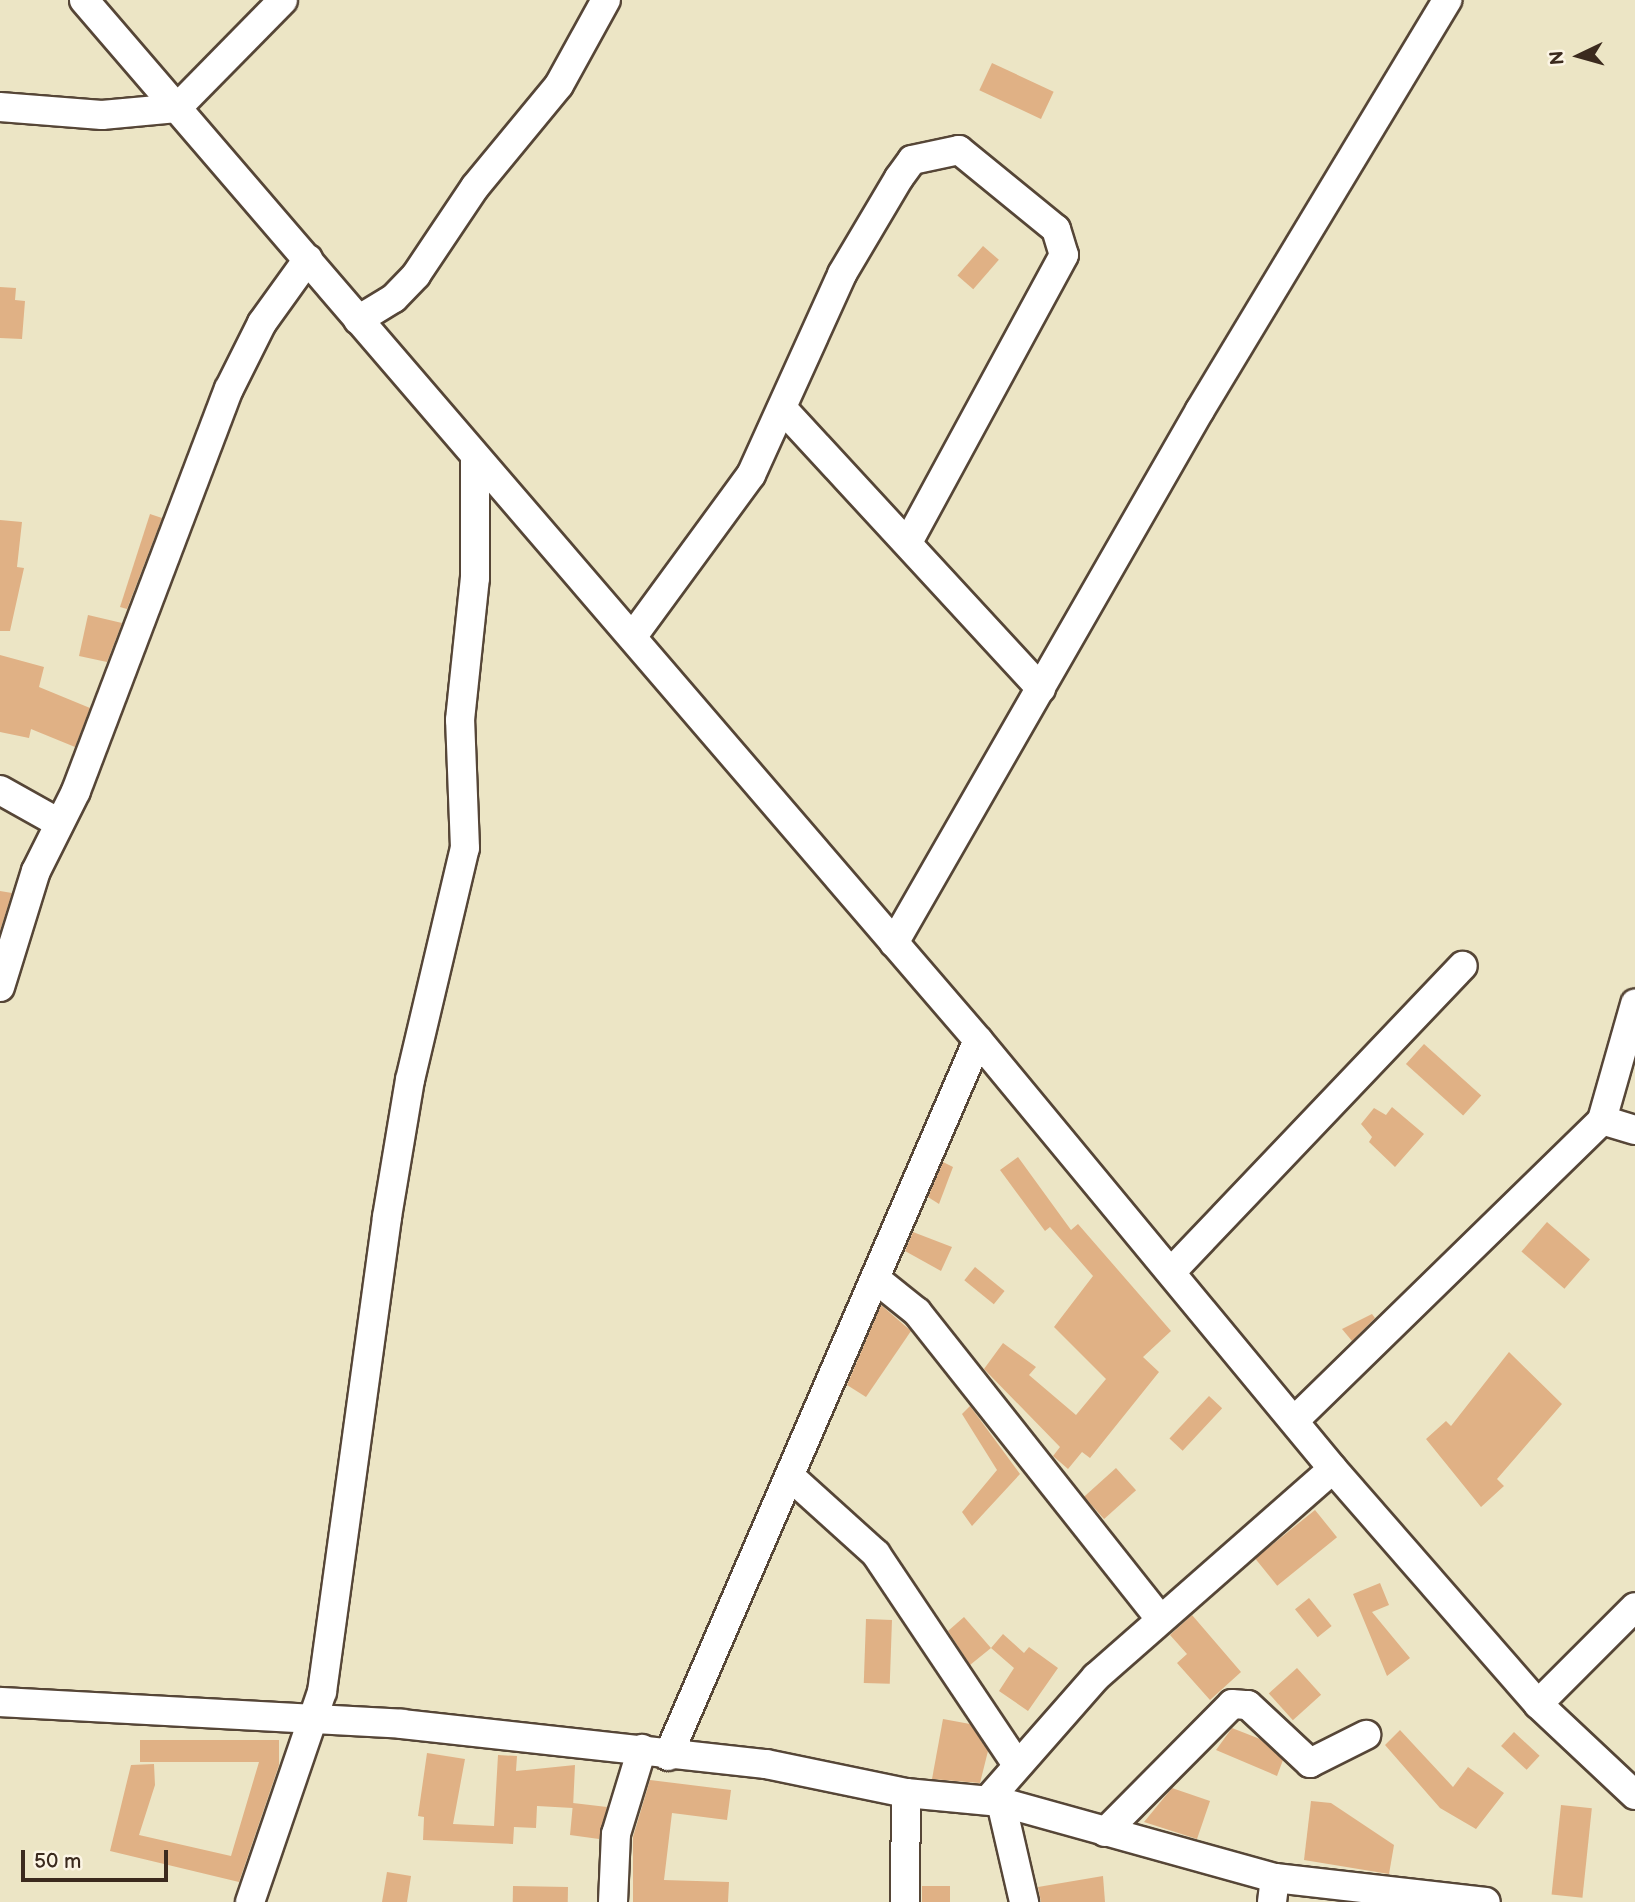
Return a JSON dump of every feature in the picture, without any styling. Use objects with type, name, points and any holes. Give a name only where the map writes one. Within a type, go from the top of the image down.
[{"type":"street","points":[[84,0],[978,1040],[1297,1418],[1333,1469],[1538,1704],[1635,1795]]},
{"type":"street","points":[[0,107],[102,115],[177,108],[283,0]]},
{"type":"street","points":[[358,320],[394,298],[416,275],[559,85],[606,0]]},
{"type":"street","points":[[894,943],[1447,0]]},
{"type":"street","points":[[633,636],[751,475],[842,274],[912,160],[959,150],[1056,229],[1064,255],[908,542]]},
{"type":"street","points":[[0,987],[36,871],[59,824],[158,585],[181,507],[229,389],[262,323],[308,259]]},
{"type":"street","points":[[782,408],[1041,689]]},
{"type":"street","points":[[250,1902],[316,1720],[391,1189],[465,848],[459,757],[475,578],[475,457]]},
{"type":"street","points":[[0,790],[59,824]]},
{"type":"street","points":[[1173,1270],[1463,966]]},
{"type":"street","points":[[1297,1418],[1602,1120],[1635,1004]]},
{"type":"street","points":[[668,1756],[792,1478],[978,1040]]},
{"type":"street","points":[[1602,1120],[1635,1130]]},
{"type":"street","points":[[877,1280],[925,1322],[1159,1618]]},
{"type":"street","points":[[1024,1902],[994,1801],[1015,1762],[1159,1618],[1333,1469]]},
{"type":"street","points":[[792,1478],[876,1554],[1015,1762]]},
{"type":"street","points":[[1538,1704],[1635,1607]]},
{"type":"street","points":[[0,1702],[316,1720],[642,1749],[668,1756],[766,1764],[906,1793],[994,1801],[1105,1832],[1274,1890],[1486,1902]]},
{"type":"street","points":[[1105,1832],[1232,1704],[1248,1705],[1310,1763],[1366,1735]]},
{"type":"street","points":[[613,1902],[616,1834],[642,1749]]},
{"type":"street","points":[[905,1902],[906,1793]]},
{"type":"building","points":[[992,63],[1054,92],[1041,119],[979,90]]},
{"type":"building","points":[[983,246],[999,260],[973,289],[957,275]]},
{"type":"building","points":[[0,287],[16,288],[15,300],[25,301],[22,339],[0,338]]},
{"type":"building","points":[[150,514],[162,518],[127,609],[120,607]]},
{"type":"building","points":[[0,520],[22,522],[17,567],[24,568],[10,631],[0,631]]},
{"type":"building","points":[[88,615],[122,623],[107,662],[79,656]]},
{"type":"building","points":[[0,655],[44,667],[39,687],[90,708],[75,747],[31,729],[29,738],[0,732]]},
{"type":"building","points":[[0,891],[12,893],[0,931]]},
{"type":"building","points":[[1424,1044],[1481,1096],[1463,1116],[1406,1064]]},
{"type":"building","points":[[1392,1107],[1424,1134],[1395,1167],[1369,1142],[1372,1137],[1361,1124],[1374,1108],[1386,1115]]},
{"type":"building","points":[[1018,1157],[1071,1230],[1078,1224],[1171,1331],[1143,1357],[1159,1372],[1090,1458],[1082,1452],[1068,1469],[1053,1456],[1060,1447],[984,1369],[1003,1343],[1036,1367],[1029,1375],[1076,1415],[1106,1379],[1054,1327],[1093,1276],[1050,1227],[1045,1231],[1000,1170]]},
{"type":"building","points":[[943,1162],[953,1167],[939,1204],[928,1197]]},
{"type":"building","points":[[1547,1222],[1590,1259],[1564,1289],[1521,1251]]},
{"type":"building","points":[[913,1232],[952,1247],[941,1271],[905,1251]]},
{"type":"building","points":[[975,1267],[1005,1291],[994,1304],[964,1280]]},
{"type":"building","points":[[881,1305],[911,1331],[866,1397],[847,1385]]},
{"type":"building","points":[[1372,1314],[1375,1318],[1352,1341],[1342,1329]]},
{"type":"building","points":[[1509,1352],[1562,1404],[1497,1479],[1504,1486],[1481,1507],[1426,1439],[1446,1421],[1451,1426]]},
{"type":"building","points":[[1209,1396],[1222,1408],[1183,1451],[1169,1438]]},
{"type":"building","points":[[970,1406],[1020,1474],[972,1526],[962,1512],[997,1470],[962,1414]]},
{"type":"building","points":[[1116,1468],[1136,1490],[1104,1519],[1084,1497]]},
{"type":"building","points":[[1315,1510],[1337,1537],[1277,1586],[1255,1558]]},
{"type":"building","points":[[1380,1583],[1389,1605],[1372,1612],[1410,1658],[1387,1676],[1353,1594]]},
{"type":"building","points":[[1309,1598],[1332,1626],[1318,1637],[1295,1609]]},
{"type":"building","points":[[1192,1615],[1241,1672],[1210,1700],[1177,1663],[1187,1654],[1170,1635]]},
{"type":"building","points":[[964,1617],[991,1648],[970,1665],[948,1631]]},
{"type":"building","points":[[866,1619],[892,1620],[890,1684],[864,1683]]},
{"type":"building","points":[[1003,1634],[1024,1653],[1029,1647],[1058,1668],[1028,1711],[999,1691],[1014,1668],[991,1648]]},
{"type":"building","points":[[1297,1668],[1321,1695],[1293,1720],[1269,1693]]},
{"type":"building","points":[[943,1719],[970,1724],[988,1751],[980,1783],[932,1779]]},
{"type":"building","points":[[1232,1728],[1260,1739],[1283,1760],[1277,1776],[1216,1750]]},
{"type":"building","points":[[1400,1730],[1453,1787],[1468,1767],[1504,1793],[1476,1829],[1440,1808],[1385,1745]]},
{"type":"building","points":[[1514,1732],[1540,1756],[1527,1770],[1501,1746]]},
{"type":"building","points":[[140,1740],[279,1740],[279,1765],[239,1882],[110,1851],[131,1765],[154,1764],[155,1785],[139,1835],[231,1856],[259,1762],[140,1762]]},
{"type":"building","points":[[427,1753],[465,1759],[453,1824],[494,1826],[498,1755],[517,1756],[516,1771],[575,1765],[573,1808],[537,1806],[536,1828],[514,1827],[513,1844],[423,1840],[424,1817],[418,1816]]},
{"type":"building","points":[[650,1780],[731,1790],[727,1820],[672,1813],[664,1880],[729,1882],[728,1902],[633,1902],[633,1837]]},
{"type":"building","points":[[1172,1788],[1210,1801],[1197,1839],[1144,1822]]},
{"type":"building","points":[[1311,1801],[1331,1803],[1394,1845],[1389,1874],[1304,1860]]},
{"type":"building","points":[[573,1803],[607,1807],[599,1839],[570,1835]]},
{"type":"building","points":[[1561,1805],[1592,1808],[1582,1898],[1552,1895]]},
{"type":"building","points":[[387,1872],[411,1876],[407,1902],[382,1902]]},
{"type":"building","points":[[1103,1876],[1105,1902],[1041,1902],[1038,1887]]},
{"type":"building","points":[[513,1886],[568,1887],[568,1902],[513,1902]]},
{"type":"building","points":[[922,1886],[950,1886],[950,1902],[922,1902]]}]
